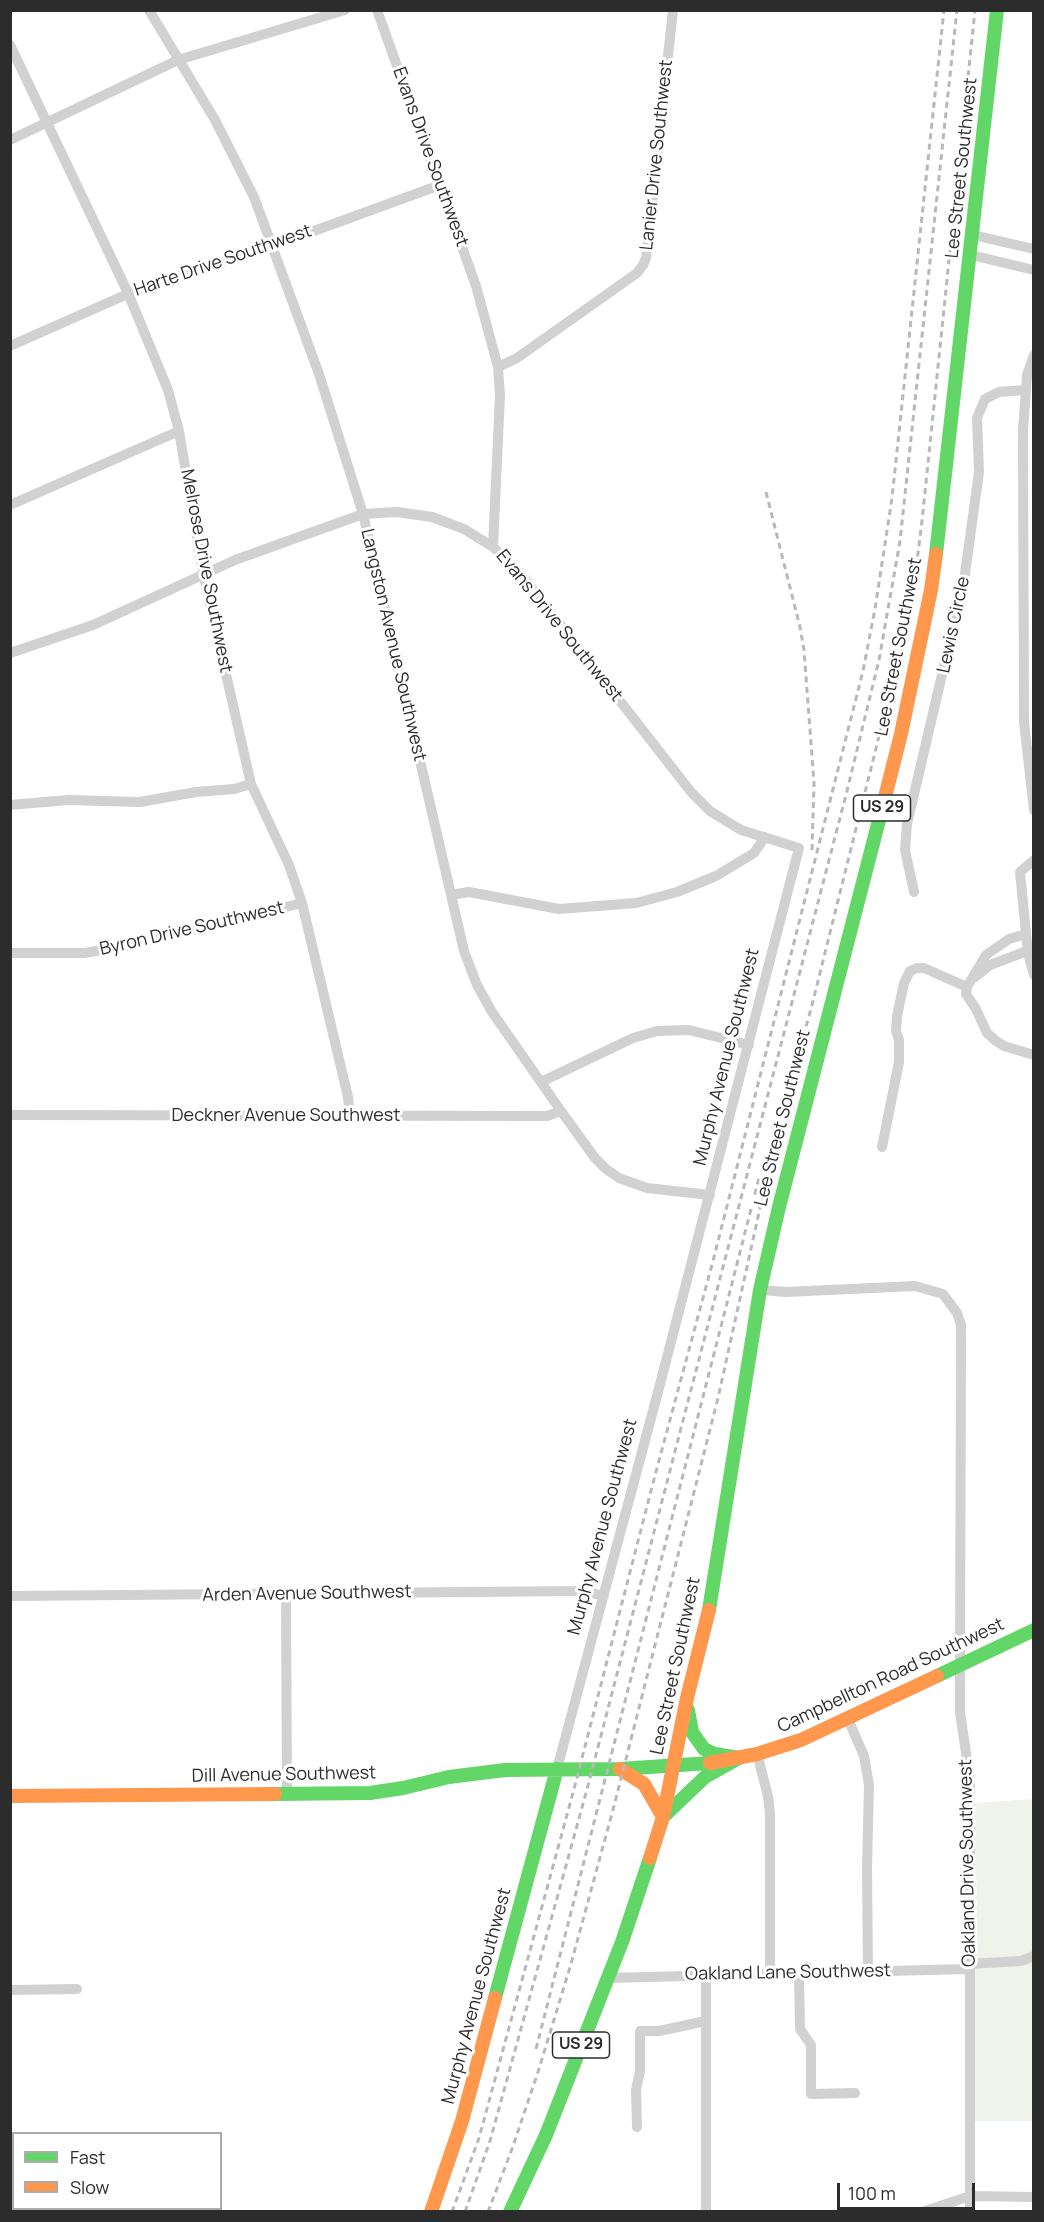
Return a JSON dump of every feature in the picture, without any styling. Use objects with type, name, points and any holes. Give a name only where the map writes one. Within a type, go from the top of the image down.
[{"type":"main road","name":"Lee Street Southwest","points":[[510,2211],[546,2135],[622,1942],[663,1817],[687,1698],[713,1595],[717,1552],[760,1290],[917,662],[941,518],[997,10]]},
{"type":"main road","name":"Campbellton Road Southwest","points":[[620,1769],[715,1763],[757,1754],[801,1740],[1034,1630]]},
{"type":"main road","points":[[687,1698],[689,1719],[697,1741],[704,1749],[715,1754],[739,1758]]},
{"type":"main road","points":[[620,1769],[644,1784],[663,1817],[705,1777],[739,1758]]},
{"type":"main road","name":"Murphy Avenue Southwest","points":[[431,2211],[462,2121],[557,1769]]},
{"type":"main road","name":"Dill Avenue Southwest","points":[[10,1796],[370,1793],[477,1773],[620,1769]]},
{"type":"street","name":"Langston Avenue Southwest","points":[[149,10],[235,156],[273,246],[319,374],[363,514],[464,951],[477,986],[492,1012],[595,1158],[619,1178],[647,1188],[710,1195]]},
{"type":"street","points":[[10,140],[177,60],[345,10]]},
{"type":"street","name":"Evans Drive Southwest","points":[[377,10],[476,285],[498,367],[500,395],[494,547],[521,574],[691,792],[724,821],[741,830],[799,848]]},
{"type":"street","name":"Lanier Drive Southwest","points":[[498,367],[517,358],[637,273],[643,265],[646,258],[673,10]]},
{"type":"street","name":"Melrose Drive Southwest","points":[[10,45],[128,293],[168,390],[179,431],[203,573],[251,784],[289,865],[302,903],[348,1097],[350,1116]]},
{"type":"street","name":"Harte Drive Southwest","points":[[10,346],[148,285],[273,246],[440,185]]},
{"type":"street","points":[[973,235],[1034,249]]},
{"type":"street","points":[[971,255],[1034,270]]},
{"type":"street","points":[[1034,355],[1027,375],[1026,390],[1029,607],[1024,722],[1034,810]]},
{"type":"street","name":"Lewis Circle","points":[[914,892],[905,850],[907,824],[964,581],[979,472],[977,418],[985,399],[999,392],[1026,390]]},
{"type":"street","points":[[10,504],[179,431]]},
{"type":"street","points":[[10,653],[93,625],[203,573],[363,514],[397,512],[432,517],[464,529],[494,547]]},
{"type":"street","points":[[10,805],[68,800],[140,802],[196,792],[234,789],[251,784]]},
{"type":"street","points":[[451,895],[469,892],[559,909],[636,903],[677,892],[716,876],[754,853],[765,837]]},
{"type":"street","name":"Murphy Avenue Southwest","points":[[557,1769],[710,1195],[799,848]]},
{"type":"street","points":[[1034,860],[1020,872],[1028,951],[1034,975]]},
{"type":"street","name":"Byron Drive Southwest","points":[[10,952],[84,953],[127,946],[302,903]]},
{"type":"street","points":[[1026,934],[1009,939],[986,955],[966,994],[987,1033],[1004,1046],[1034,1055]]},
{"type":"street","points":[[968,987],[980,972],[990,965],[1028,951]]},
{"type":"street","points":[[882,1147],[899,1062],[897,1016],[910,971],[924,968],[968,987]]},
{"type":"street","points":[[541,1082],[633,1038],[657,1031],[689,1030],[749,1045]]},
{"type":"street","name":"Deckner Avenue Southwest","points":[[10,1115],[547,1116],[561,1111]]},
{"type":"street","name":"Oakland Drive Southwest","points":[[760,1290],[786,1292],[915,1286],[943,1294],[957,1313],[961,1325],[960,1712],[970,1780],[970,2211]]},
{"type":"street","name":"Arden Avenue Southwest","points":[[10,1596],[584,1591],[604,1596]]},
{"type":"street","points":[[286,1594],[287,1795]]},
{"type":"street","points":[[848,1719],[864,1756],[869,1785],[868,1971]]},
{"type":"street","points":[[757,1754],[768,1796],[770,1814],[770,1973]]},
{"type":"street","name":"Oakland Lane Southwest","points":[[607,1978],[969,1967],[1021,1961],[1034,1956]]},
{"type":"street","points":[[799,1973],[800,2030],[811,2045],[812,2094],[855,2093]]},
{"type":"street","points":[[705,1975],[706,2211]]},
{"type":"street","points":[[10,1990],[77,1989]]},
{"type":"street","points":[[637,2127],[636,2090],[640,2071],[640,2031],[659,2031],[706,2021]]},
{"type":"street","points":[[922,2211],[970,2196],[1034,2197]]},
{"type":"street","points":[[873,2211],[879,2211]]},
{"type":"shaded area","points":[[1033,1799],[1033,2121],[972,2121],[971,1975],[962,1804]]},
{"type":"railway","points":[[452,2212],[479,2138],[574,1789],[713,1261],[863,671],[892,498],[944,10]]},
{"type":"railway","points":[[465,2212],[490,2141],[586,1793],[847,791],[879,660],[900,541],[957,10]]},
{"type":"railway","points":[[488,2212],[538,2072],[571,1964],[614,1806],[718,1398],[779,1122],[811,1009],[905,632],[922,521],[975,10]]},
{"type":"railway","points":[[766,492],[804,650],[814,783],[812,850]]},
{"type":"railway","points":[[536,2049],[760,1174]]},
{"type":"traffic: fast","points":[[936,554],[997,10]]},
{"type":"traffic: fast","points":[[709,1610],[760,1290],[779,1207],[885,797]]},
{"type":"traffic: fast","points":[[937,1676],[1034,1630]]},
{"type":"traffic: fast","points":[[688,1710],[692,1732],[704,1749],[715,1754],[739,1758]]},
{"type":"traffic: fast","points":[[663,1817],[705,1777],[739,1758]]},
{"type":"traffic: fast","points":[[275,1794],[370,1793],[449,1777],[505,1770],[620,1769],[710,1763]]},
{"type":"traffic: fast","points":[[495,1998],[557,1769]]},
{"type":"traffic: fast","points":[[510,2212],[546,2135],[622,1942],[650,1858]]},
{"type":"traffic: slow","points":[[885,797],[901,734],[931,590],[936,554]]},
{"type":"traffic: slow","points":[[650,1858],[663,1817],[687,1698],[709,1610]]},
{"type":"traffic: slow","points":[[710,1763],[757,1754],[801,1740],[937,1676]]},
{"type":"traffic: slow","points":[[620,1769],[644,1784],[663,1817]]},
{"type":"traffic: slow","points":[[10,1796],[275,1794]]},
{"type":"traffic: slow","points":[[431,2212],[462,2121],[495,1998]]}]
